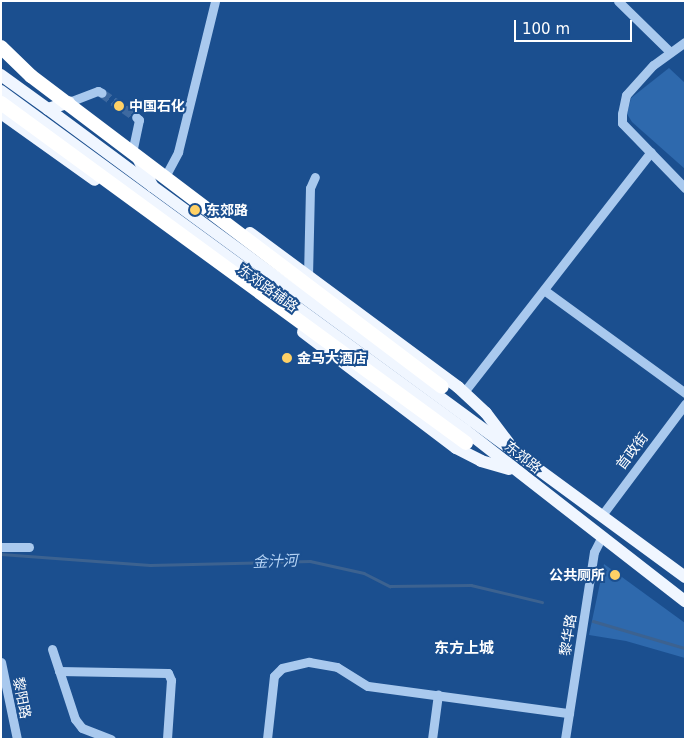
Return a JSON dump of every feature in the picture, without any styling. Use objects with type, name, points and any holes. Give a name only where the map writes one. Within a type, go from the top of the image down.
[{"type":"highway","points":[[1,47],[38,82],[442,387]]},
{"type":"highway","points":[[1,103],[466,443]]},
{"type":"main road","points":[[1,51],[464,392],[530,464]]},
{"type":"main road","name":"东郊路","points":[[1,75],[44,114],[465,430],[685,601]]},
{"type":"main road","name":"东郊路","points":[[1,91],[44,114],[152,186],[530,464],[602,514],[685,577]]},
{"type":"main road","points":[[44,114],[68,102]]},
{"type":"main road","name":"东郊路辅路","points":[[1,114],[294,325],[456,448],[473,458],[523,476]]},
{"type":"main road","points":[[133,148],[152,186]]},
{"type":"main road","points":[[442,387],[464,402],[530,464]]},
{"type":"main road","points":[[466,443],[474,452],[523,476]]},
{"type":"street","points":[[167,173],[178,152],[215,1]]},
{"type":"street","points":[[618,1],[670,52]]},
{"type":"street","points":[[685,42],[653,65],[623,102],[622,123],[685,188]]},
{"type":"street","points":[[68,102],[98,91],[102,93]]},
{"type":"street","points":[[133,148],[139,120],[136,117]]},
{"type":"street","points":[[464,392],[651,152]]},
{"type":"street","points":[[308,276],[310,188],[315,177]]},
{"type":"street","points":[[544,290],[685,393]]},
{"type":"street","name":"首政街","points":[[602,514],[685,404]]},
{"type":"street","name":"黎华路","points":[[565,739],[594,552],[602,536]]},
{"type":"street","points":[[1,547],[29,547]]},
{"type":"street","points":[[52,650],[69,706],[82,728],[111,739]]},
{"type":"street","name":"黎阳路","points":[[1,662],[17,739]]},
{"type":"street","points":[[266,739],[274,676],[282,668],[308,662],[350,672],[368,686],[569,713]]},
{"type":"street","points":[[59,671],[168,673],[171,680],[166,739]]},
{"type":"street","points":[[432,739],[438,694]]},
{"type":"shaded area","points":[[669,68],[685,83],[685,169],[632,122],[627,114],[631,98]]},
{"type":"shaded area","points":[[604,564],[685,623],[685,658],[626,641],[589,635]]},
{"type":"waterway","name":"金汁河","points":[[1,554],[150,565],[310,561],[364,573],[390,586],[471,585],[542,602]]},
{"type":"waterway","name":"金汁河","points":[[593,621],[685,648]]},
{"type":"tunnel","points":[[102,93],[136,117]]},
{"type":"place","name":"中国石化","points":[[119,106]]},
{"type":"place","name":"东郊路","points":[[195,210]]},
{"type":"place","name":"金马大酒店","points":[[287,358]]},
{"type":"place","name":"公共厕所","points":[[615,575]]},
{"type":"district","name":"东方上城","points":[[464,649]]}]
